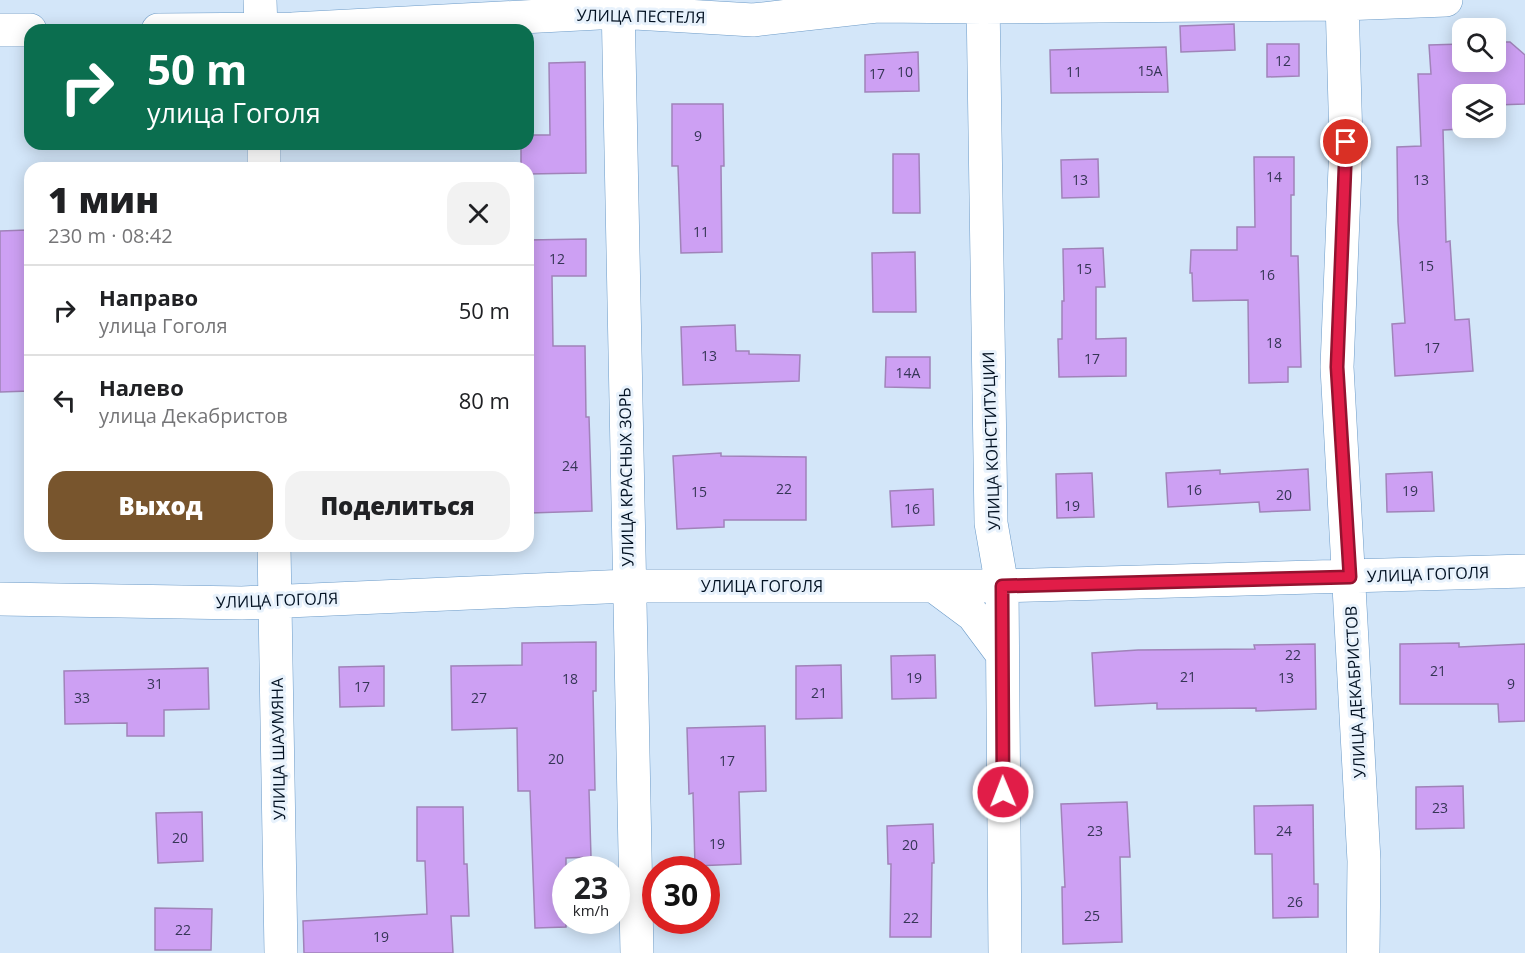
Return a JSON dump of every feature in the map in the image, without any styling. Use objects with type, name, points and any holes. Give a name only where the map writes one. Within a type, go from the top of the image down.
[{"type":"street","points":[[260,0],[261,24]]},
{"type":"street","name":"УЛИЦА ПЕСТЕЛЯ","points":[[350,24],[618,6],[753,20],[877,6],[1446,0]]},
{"type":"street","name":"УЛИЦА ДЕКАБРИСТОВ","points":[[1342,2],[1346,142],[1337,367],[1364,861],[1363,953]]},
{"type":"street","name":"УЛИЦА КОНСТИТУЦИИ","points":[[983,4],[991,523],[1002,586],[1005,953]]},
{"type":"street","name":"УЛИЦА КРАСНЫХ ЗОРЬ","points":[[618,6],[637,953]]},
{"type":"street","points":[[0,30],[24,30]]},
{"type":"street","name":"УЛИЦА ШАУМЯНА","points":[[274,552],[281,953]]},
{"type":"street","name":"УЛИЦА ГОГОЛЯ","points":[[0,599],[275,602],[628,586],[1002,586],[1525,571]]},
{"type":"street","points":[[934,586],[973,615],[1002,654]]},
{"type":"building","points":[[1234,24],[1235,50],[1181,52],[1180,26]]},
{"type":"building","points":[[1506,42],[1510,42],[1525,55],[1525,104],[1506,105],[1506,84],[1452,84],[1452,130],[1443,130],[1446,242],[1450,241],[1455,320],[1469,319],[1473,371],[1395,376],[1392,324],[1405,323],[1398,222],[1397,147],[1421,146],[1418,74],[1431,74],[1429,45],[1452,44],[1452,72],[1506,72]]},
{"type":"building","points":[[1267,44],[1299,44],[1299,76],[1267,77]]},
{"type":"building","points":[[1166,47],[1168,92],[1051,93],[1050,50]]},
{"type":"building","points":[[918,52],[919,91],[865,92],[865,55]]},
{"type":"building","points":[[585,62],[586,173],[534,174],[534,162],[521,162],[521,150],[534,150],[534,135],[550,135],[549,63]]},
{"type":"building","points":[[672,104],[723,104],[722,252],[681,253],[678,166],[672,166]]},
{"type":"building","points":[[893,154],[919,154],[920,213],[893,213]]},
{"type":"building","points":[[1254,157],[1294,157],[1294,195],[1291,195],[1291,256],[1298,256],[1301,367],[1288,367],[1288,382],[1249,383],[1248,300],[1193,301],[1192,273],[1190,273],[1191,250],[1237,250],[1237,227],[1255,227]]},
{"type":"building","points":[[1098,159],[1099,197],[1062,198],[1061,160]]},
{"type":"building","points":[[24,230],[24,391],[0,392],[0,231]]},
{"type":"building","points":[[586,239],[586,276],[552,276],[553,346],[585,346],[586,417],[589,417],[592,511],[534,513],[534,240]]},
{"type":"building","points":[[1103,248],[1105,287],[1096,287],[1096,339],[1126,338],[1126,376],[1059,377],[1058,339],[1062,339],[1062,301],[1064,301],[1063,249]]},
{"type":"building","points":[[915,252],[916,312],[873,312],[872,253]]},
{"type":"building","points":[[735,325],[736,351],[749,351],[749,354],[800,355],[799,381],[683,385],[681,327]]},
{"type":"building","points":[[886,357],[930,357],[930,388],[885,387]]},
{"type":"building","points":[[721,453],[721,456],[806,457],[806,520],[724,520],[724,527],[677,529],[673,456]]},
{"type":"building","points":[[1308,469],[1310,510],[1260,512],[1259,502],[1168,507],[1166,473],[1220,470],[1220,474]]},
{"type":"building","points":[[1432,472],[1434,511],[1387,512],[1386,474]]},
{"type":"building","points":[[1092,473],[1094,517],[1057,518],[1056,474]]},
{"type":"building","points":[[933,489],[934,525],[892,527],[890,491]]},
{"type":"building","points":[[596,642],[596,691],[593,691],[595,790],[589,790],[591,856],[552,856],[552,927],[535,928],[530,791],[518,791],[517,728],[452,730],[451,666],[522,665],[522,643]]},
{"type":"building","points":[[1459,643],[1459,647],[1525,644],[1525,721],[1499,722],[1498,704],[1400,704],[1400,644]]},
{"type":"building","points":[[1315,644],[1316,709],[1256,711],[1256,708],[1157,709],[1157,703],[1095,706],[1092,653],[1138,650],[1255,649],[1254,645]]},
{"type":"building","points":[[935,655],[936,698],[892,699],[891,656]]},
{"type":"building","points":[[841,665],[842,718],[796,719],[796,666]]},
{"type":"building","points":[[384,666],[384,706],[340,707],[339,667]]},
{"type":"building","points":[[208,668],[209,709],[164,710],[164,736],[127,736],[127,723],[65,724],[64,671]]},
{"type":"building","points":[[765,726],[766,791],[739,792],[741,864],[720,865],[720,856],[695,856],[693,793],[689,794],[687,728]]},
{"type":"building","points":[[1463,786],[1464,828],[1416,829],[1416,787]]},
{"type":"building","points":[[1127,802],[1130,857],[1120,857],[1122,942],[1063,944],[1062,887],[1065,887],[1061,804]]},
{"type":"building","points":[[1313,805],[1314,884],[1318,884],[1318,917],[1273,918],[1272,854],[1255,854],[1254,806]]},
{"type":"building","points":[[417,807],[463,807],[464,864],[467,864],[469,916],[451,916],[453,953],[304,953],[303,921],[427,914],[425,861],[417,861]]},
{"type":"building","points":[[202,812],[203,861],[158,863],[156,813]]},
{"type":"building","points":[[933,824],[931,937],[890,937],[891,864],[888,864],[887,826]]},
{"type":"building","points":[[155,908],[212,909],[211,950],[155,950]]},
{"type":"route","points":[[1003,792],[1002,586],[1350,577],[1337,367],[1346,142]]}]
